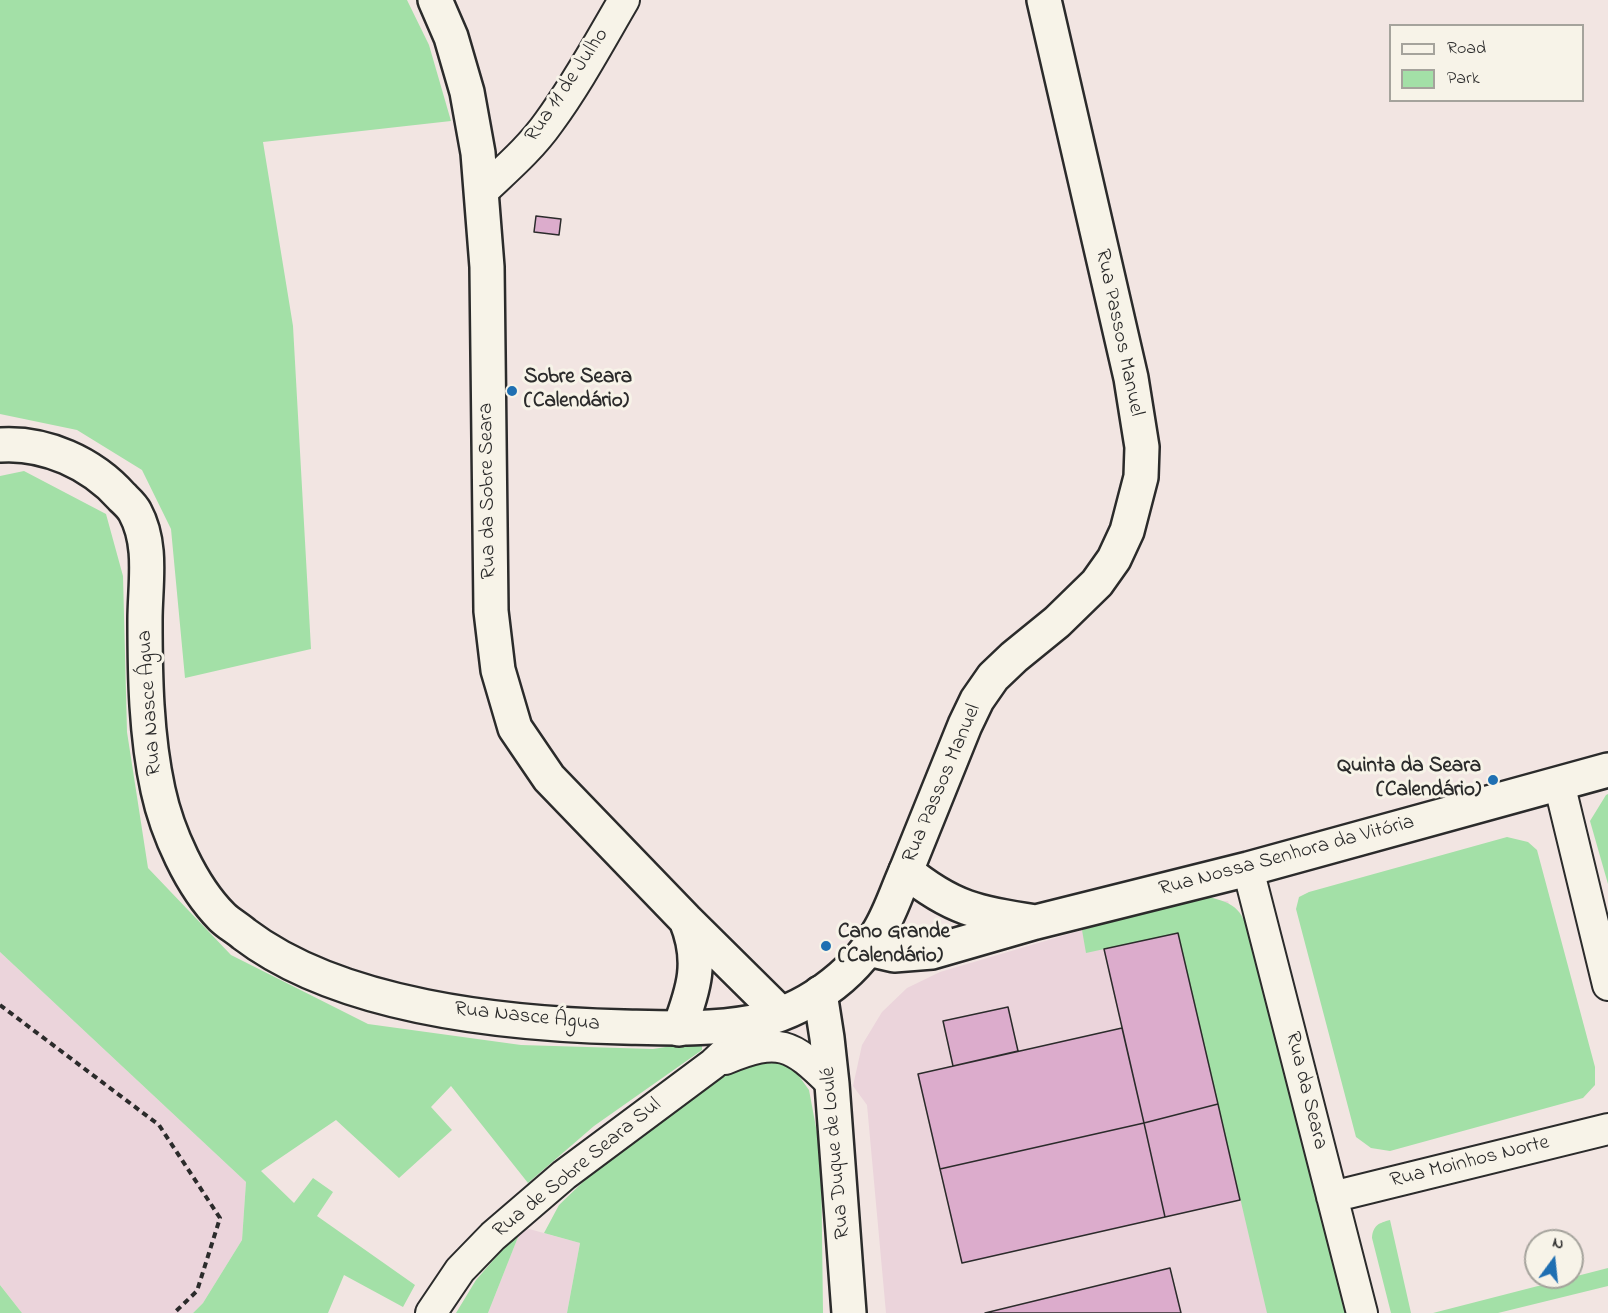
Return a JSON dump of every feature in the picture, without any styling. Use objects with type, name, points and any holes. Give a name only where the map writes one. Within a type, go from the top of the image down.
[{"type":"street","name":"Rua da Sobre Seara","points":[[435,0],[451,38],[467,92],[482,192],[487,267],[491,612],[498,670],[515,728],[549,778],[686,920],[770,1017]]},
{"type":"street","name":"Rua 11 de Julho","points":[[482,192],[516,160],[548,123],[578,78],[624,0]]},
{"type":"street","name":"Rua Passos Manuel","points":[[679,1029],[711,1028],[770,1017],[820,993],[838,981],[868,949],[879,931],[906,871],[964,724],[977,700],[993,677],[1057,622],[1097,583],[1114,559],[1127,531],[1141,477],[1142,447],[1131,378],[1044,0]]},
{"type":"street","name":"Rua Nasce Água","points":[[0,446],[43,449],[76,460],[111,484],[135,511],[145,542],[149,728],[158,792],[178,851],[199,889],[223,918],[253,941],[285,960],[322,977],[399,1001],[476,1015],[581,1026],[679,1029]]},
{"type":"street","name":"Rua Nossa Senhora da Vitória","points":[[868,949],[894,955],[932,952],[1036,922],[1248,869],[1608,770]]},
{"type":"street","points":[[1559,783],[1608,985]]},
{"type":"street","name":"Rua da Seara","points":[[1248,869],[1362,1313]]},
{"type":"street","name":"Rua Nossa Senhora da Vitória","points":[[906,871],[930,890],[960,906],[997,916],[1036,922]]},
{"type":"street","name":"Rua da Sobre Seara","points":[[679,1029],[693,989],[697,968],[695,948],[686,920]]},
{"type":"street","name":"Rua Duque de Loulé","points":[[820,993],[832,1084],[849,1313]]},
{"type":"street","name":"Rua de Sobre Seara Sul","points":[[431,1313],[460,1270],[493,1236],[564,1175],[713,1064],[770,1017]]},
{"type":"street","name":"Rua de Sobre Seara Sul","points":[[713,1064],[755,1048],[779,1047],[808,1059],[832,1084]]},
{"type":"street","name":"Rua Moinhos Norte","points":[[1332,1197],[1608,1129]]},
{"type":"path","points":[[0,1005],[159,1125],[220,1218],[197,1291],[174,1313]]},
{"type":"shaded area","points":[[1228,901],[1346,1313],[886,1313],[867,1105],[853,1086],[862,1045],[882,1012],[907,988],[940,972],[1177,902]]},
{"type":"shaded area","points":[[0,952],[246,1182],[242,1240],[203,1303],[193,1313],[22,1313],[0,1285]]},
{"type":"shaded area","points":[[522,1227],[580,1243],[567,1313],[488,1313]]},
{"type":"green space","points":[[0,0],[407,0],[429,45],[451,121],[263,142],[293,326],[311,649],[185,678],[171,529],[142,470],[77,430],[0,414]]},
{"type":"green space","points":[[24,471],[106,514],[123,576],[127,732],[148,868],[231,955],[368,1024],[521,1045],[653,1049],[697,1042],[702,1044],[702,1050],[594,1126],[528,1183],[451,1086],[431,1107],[452,1130],[399,1178],[336,1120],[261,1171],[294,1203],[313,1178],[333,1192],[317,1216],[415,1285],[403,1307],[344,1275],[328,1313],[193,1313],[203,1303],[242,1240],[246,1182],[0,952],[0,476]]},
{"type":"green space","points":[[1608,794],[1608,884],[1590,821]]},
{"type":"green space","points":[[1507,837],[1528,842],[1537,850],[1595,1067],[1595,1085],[1583,1098],[1390,1151],[1371,1148],[1356,1137],[1296,909],[1299,897],[1309,892]]},
{"type":"green space","points":[[1205,896],[1225,902],[1238,910],[1249,932],[1346,1313],[1267,1313],[1178,933],[1086,953],[1082,930]]},
{"type":"green space","points":[[761,1060],[791,1065],[809,1090],[821,1154],[823,1313],[567,1313],[580,1243],[544,1233],[559,1205],[613,1153],[719,1078]]},
{"type":"green space","points":[[1390,1220],[1411,1313],[1391,1313],[1372,1238],[1377,1225]]},
{"type":"green space","points":[[522,1227],[488,1313],[456,1313],[476,1280]]},
{"type":"green space","points":[[1608,1268],[1608,1286],[1498,1313],[1433,1313],[1526,1289],[1584,1289],[1584,1274]]},
{"type":"green space","points":[[0,1285],[22,1313],[0,1313]]},
{"type":"building","points":[[536,216],[561,219],[559,235],[534,232]]},
{"type":"building","points":[[1178,933],[1218,1104],[1144,1123],[1104,949]]},
{"type":"building","points":[[1008,1007],[1018,1051],[953,1066],[943,1021]]},
{"type":"building","points":[[1122,1028],[1144,1123],[940,1169],[918,1074]]},
{"type":"building","points":[[1218,1104],[1240,1200],[1165,1217],[1144,1123]]},
{"type":"building","points":[[1144,1123],[1165,1217],[962,1263],[940,1169]]},
{"type":"building","points":[[1170,1268],[1181,1313],[985,1313]]},
{"type":"place","name":"Sobre Seara (Calendário)","points":[[512,391]]},
{"type":"place","name":"Quinta da Seara (Calendário)","points":[[1493,780]]},
{"type":"place","name":"Cano Grande (Calendário)","points":[[826,946]]}]
